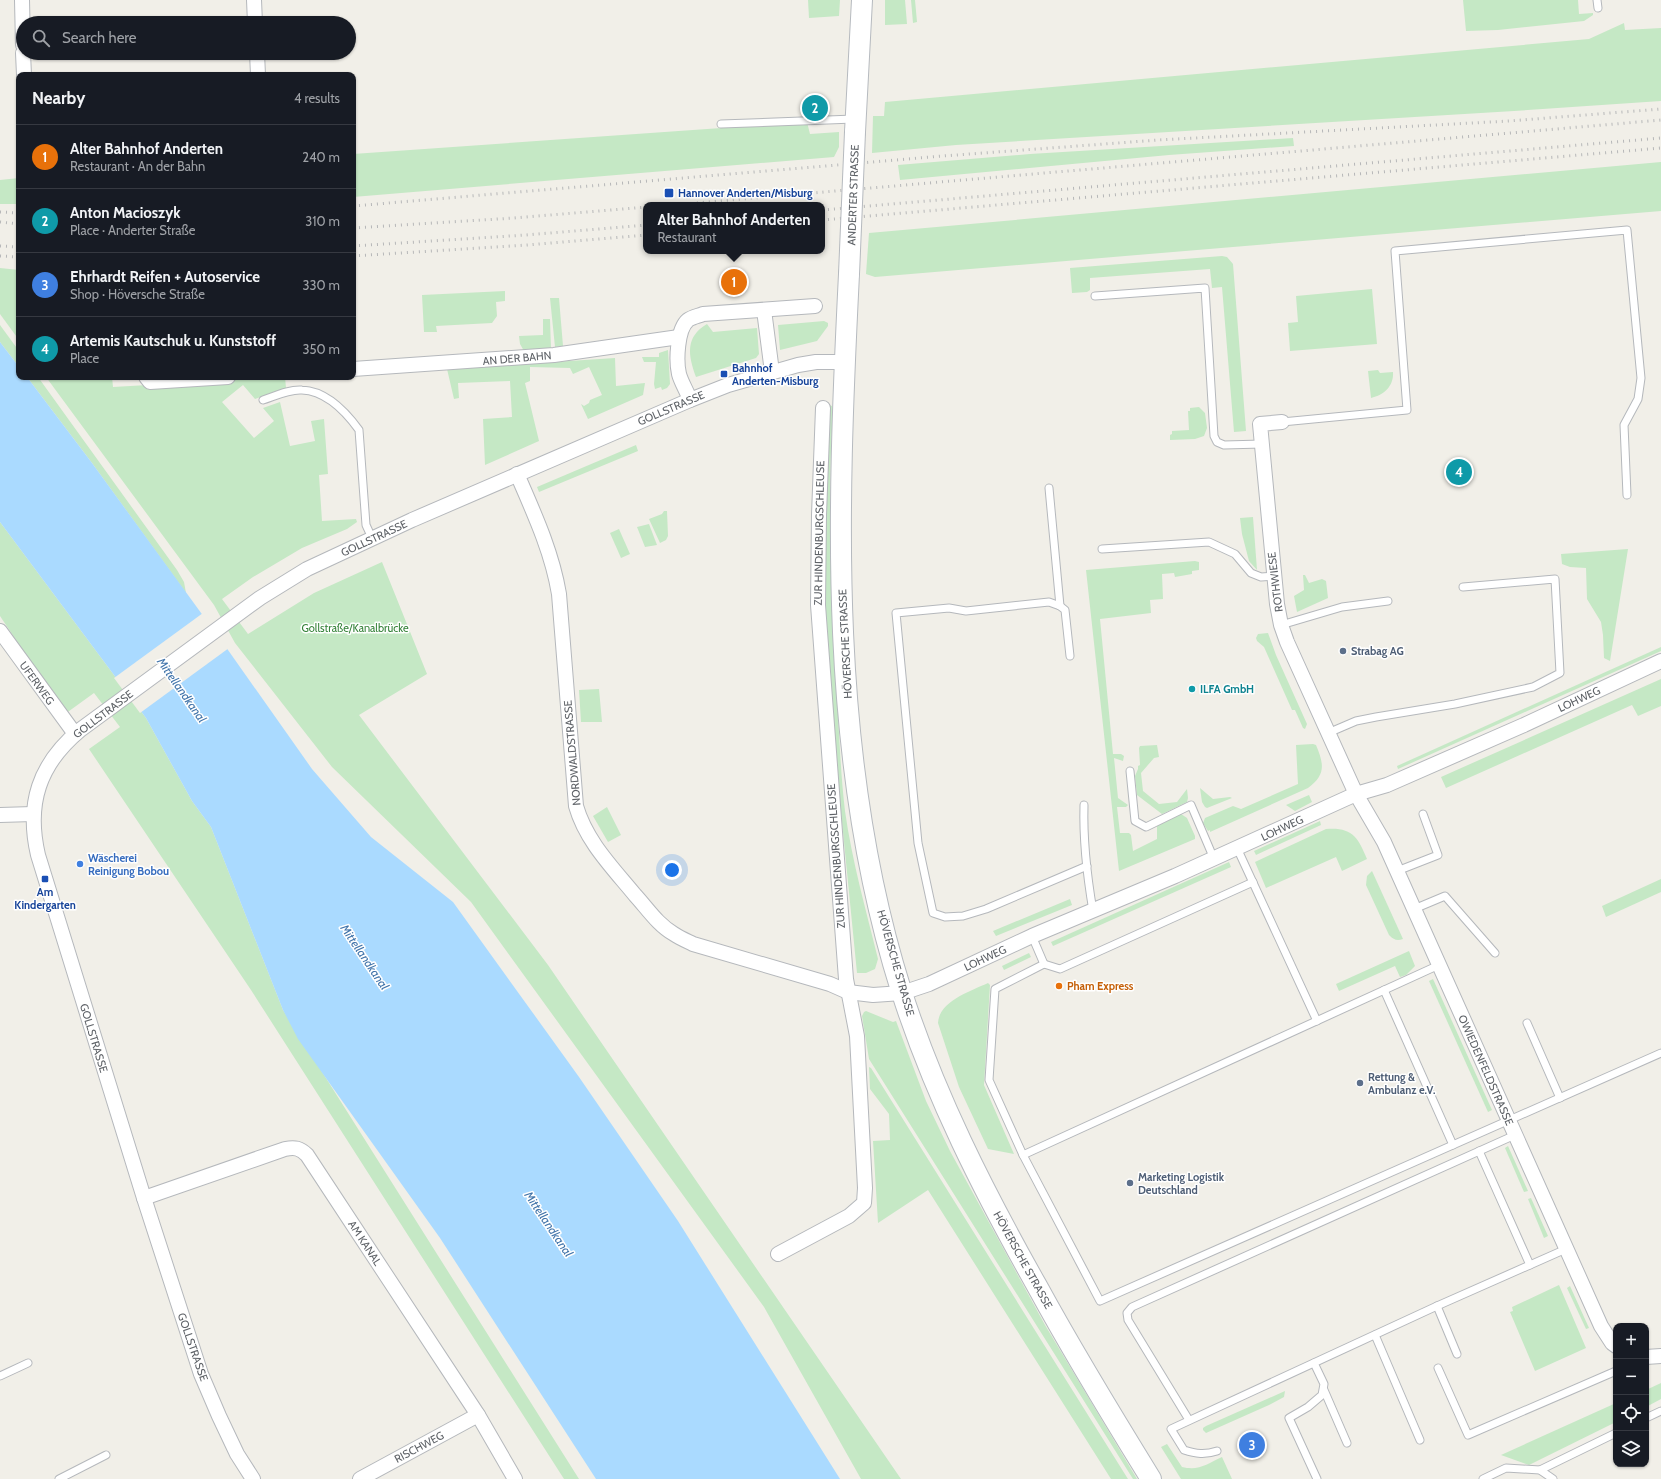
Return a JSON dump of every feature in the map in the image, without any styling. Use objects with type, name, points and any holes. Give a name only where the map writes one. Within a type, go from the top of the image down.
[{"type":"main road","name":"ANDERTER STRASSE","points":[[844,390],[862,0]]},
{"type":"main road","name":"HÖVERSCHE STRASSE","points":[[844,390],[840,549],[843,632],[851,735],[860,814],[874,882],[902,993],[936,1082],[980,1181],[1068,1343],[1151,1479]]},
{"type":"street","points":[[22,0],[22,16]]},
{"type":"street","points":[[254,0],[255,16]]},
{"type":"street","points":[[23,60],[24,72]]},
{"type":"street","points":[[257,60],[258,72]]},
{"type":"street","points":[[690,400],[679,374],[679,337],[688,320],[703,314],[814,306]]},
{"type":"street","points":[[764,310],[772,372]]},
{"type":"street","name":"AN DER BAHN","points":[[356,369],[546,356],[679,337]]},
{"type":"street","name":"GOLLSTRASSE","points":[[253,1479],[237,1454],[219,1416],[202,1374],[144,1198],[38,856],[33,829],[33,814],[36,798],[46,771],[62,747],[75,734],[260,598],[307,569],[372,538],[518,474],[728,385],[772,372],[816,362],[845,362]]},
{"type":"street","points":[[148,380],[150,382],[181,380]]},
{"type":"street","name":"ZUR HINDENBURGSCHLEUSE","points":[[778,1254],[849,1216],[864,1203],[865,1188],[857,1036],[848,992],[839,893],[818,605],[819,515],[823,408]]},
{"type":"street","name":"ROTHWIESE","points":[[1282,422],[1260,424],[1276,604],[1281,625],[1356,794]]},
{"type":"street","name":"NORDWALDSTRASSE","points":[[518,474],[551,555],[559,594],[558,644],[576,806],[580,821],[591,841],[650,912],[673,934],[693,944],[830,984],[848,992],[873,995],[902,993]]},
{"type":"street","name":"UFERWEG","points":[[0,631],[75,734]]},
{"type":"street","name":"LOHWEG","points":[[902,993],[929,984],[1032,936],[1093,912],[1214,859],[1356,794],[1387,785],[1524,725],[1661,661]]},
{"type":"street","name":"OWIEDENFELDSTRASSE","points":[[1356,794],[1384,842],[1601,1326],[1613,1344]]},
{"type":"street","points":[[0,815],[33,814]]},
{"type":"street","name":"AM KANAL","points":[[144,1198],[285,1149],[293,1148],[302,1150],[311,1161],[478,1415],[515,1479]]},
{"type":"street","points":[[1649,1357],[1661,1356]]},
{"type":"street","name":"RISCHWEG","points":[[360,1479],[478,1415]]},
{"type":"lane","points":[[1597,0],[1598,8]]},
{"type":"lane","points":[[721,124],[856,126]]},
{"type":"lane","points":[[1282,422],[1407,410],[1396,251],[1626,230],[1641,378],[1638,399],[1624,425],[1626,495]]},
{"type":"lane","points":[[1095,296],[1205,288],[1214,436],[1217,442],[1224,445],[1262,444]]},
{"type":"lane","points":[[263,400],[285,392],[301,390],[315,392],[334,403],[350,417],[359,430],[366,525],[372,538]]},
{"type":"lane","points":[[1048,488],[1060,606]]},
{"type":"lane","points":[[1102,550],[1209,542],[1235,554],[1251,573],[1262,577],[1274,576]]},
{"type":"lane","points":[[1328,733],[1356,721],[1455,704],[1533,687],[1560,673],[1555,579],[1463,587]]},
{"type":"lane","points":[[1281,625],[1342,607],[1388,601]]},
{"type":"lane","points":[[1070,656],[1065,610],[1060,606],[1049,602],[966,611],[949,608],[896,613],[918,843],[933,913],[945,917],[962,916],[986,909],[1087,866]]},
{"type":"lane","points":[[1130,771],[1135,821],[1146,827],[1190,806],[1214,859]]},
{"type":"lane","points":[[1084,805],[1087,866],[1093,912]]},
{"type":"lane","points":[[1397,871],[1438,855],[1424,814]]},
{"type":"lane","points":[[1237,848],[1317,1021]]},
{"type":"lane","points":[[1253,882],[1060,969],[1044,964],[995,989],[989,1080],[1023,1155],[1100,1300],[1661,1053]]},
{"type":"lane","points":[[1414,909],[1445,896],[1495,953]]},
{"type":"lane","points":[[1032,936],[1044,964]]},
{"type":"lane","points":[[1023,1155],[1439,965]]},
{"type":"lane","points":[[1384,990],[1453,1145]]},
{"type":"lane","points":[[1527,1023],[1560,1098]]},
{"type":"lane","points":[[1189,1420],[1128,1320],[1127,1313],[1132,1307],[1515,1135]]},
{"type":"lane","points":[[1479,1151],[1530,1265]]},
{"type":"lane","points":[[1217,1451],[1207,1454],[1195,1454],[1184,1450],[1171,1429],[1437,1306],[1566,1249]]},
{"type":"lane","points":[[1437,1306],[1457,1354]]},
{"type":"lane","points":[[1375,1335],[1420,1440]]},
{"type":"lane","points":[[0,1376],[28,1363]]},
{"type":"lane","points":[[1314,1363],[1321,1376],[1324,1390],[1347,1443]]},
{"type":"lane","points":[[1438,1368],[1468,1435],[1613,1372]]},
{"type":"lane","points":[[1317,1479],[1289,1418],[1318,1400],[1324,1390]]},
{"type":"lane","points":[[1649,1417],[1661,1411]]},
{"type":"lane","points":[[1483,1479],[1506,1468],[1540,1470],[1613,1434]]},
{"type":"lane","points":[[59,1479],[106,1455]]},
{"type":"lane","points":[[1540,1470],[1553,1479]]},
{"type":"green space","points":[[808,0],[840,0],[839,16],[809,18]]},
{"type":"green space","points":[[885,0],[905,0],[907,24],[885,25]]},
{"type":"green space","points":[[911,0],[915,0],[917,22],[913,23]]},
{"type":"green space","points":[[1463,0],[1578,0],[1579,14],[1593,13],[1593,15],[1584,21],[1498,30],[1466,31]]},
{"type":"green space","points":[[1624,23],[1625,30],[1661,28],[1661,101],[956,145],[872,153],[873,116],[884,116],[885,102],[1589,39]]},
{"type":"green space","points":[[807,122],[810,134],[839,132],[839,147],[834,157],[356,197],[356,154]]},
{"type":"green space","points":[[1293,138],[1294,146],[1169,155],[900,180],[898,165],[1030,154]]},
{"type":"green space","points":[[1661,162],[1661,211],[875,277],[866,274],[869,233]]},
{"type":"green space","points":[[16,178],[16,204],[0,204],[0,180]]},
{"type":"green space","points":[[1222,256],[1227,257],[1233,264],[1246,431],[1234,432],[1222,287],[1212,288],[1210,269],[1090,278],[1090,290],[1087,292],[1072,293],[1070,268]]},
{"type":"green space","points":[[0,268],[16,270],[16,336],[0,314]]},
{"type":"green space","points":[[1372,289],[1377,344],[1290,351],[1288,323],[1298,322],[1296,296]]},
{"type":"green space","points":[[505,291],[505,301],[496,302],[497,316],[492,323],[436,326],[437,332],[424,332],[422,295]]},
{"type":"green space","points":[[550,298],[559,298],[563,346],[555,347]]},
{"type":"green space","points":[[543,319],[550,319],[551,348],[524,351],[520,344],[519,336],[543,335]]},
{"type":"green space","points":[[824,321],[828,323],[828,326],[817,341],[780,350],[778,325]]},
{"type":"green space","points":[[707,324],[713,332],[757,328],[759,354],[756,358],[696,377],[691,361],[690,347],[695,335]]},
{"type":"green space","points":[[0,325],[16,347],[16,363],[0,342]]},
{"type":"green space","points":[[668,350],[670,384],[667,388],[662,390],[661,387],[655,389],[656,362],[644,362],[642,357],[659,357],[659,353]]},
{"type":"green space","points":[[615,358],[616,386],[645,383],[643,395],[588,419],[581,404],[584,406],[589,403],[590,400],[602,395],[589,367],[573,374],[570,368],[530,367],[530,381],[525,383],[539,441],[485,465],[483,419],[512,417],[510,381],[458,383],[459,398],[454,399],[447,369]]},
{"type":"green space","points":[[1378,370],[1380,373],[1393,372],[1392,382],[1384,392],[1371,398],[1368,371]]},
{"type":"green space","points":[[29,380],[40,380],[177,570],[184,582],[186,593],[92,463]]},
{"type":"green space","name":"Gollstraße/Kanalbrücke","points":[[48,380],[112,380],[113,387],[233,380],[285,380],[286,388],[255,399],[243,385],[222,402],[254,438],[274,421],[263,408],[280,402],[290,446],[315,441],[311,421],[324,419],[328,474],[319,475],[322,521],[356,519],[357,522],[347,529],[302,548],[253,577],[222,599],[248,634],[314,593],[382,562],[427,674],[359,715],[548,965],[901,1479],[861,1479],[764,1307],[471,902],[332,767],[235,643],[214,605]]},
{"type":"green space","points":[[829,405],[832,406],[833,412],[830,479],[831,581],[843,795],[851,848],[878,959],[875,969],[866,973],[857,973],[833,731],[825,615],[824,574]]},
{"type":"green space","points":[[1199,407],[1205,413],[1207,428],[1204,436],[1195,439],[1170,440],[1172,431],[1189,430],[1188,411],[1190,411],[1190,408]]},
{"type":"green space","points":[[636,445],[638,451],[539,492],[537,487]]},
{"type":"green space","points":[[664,511],[667,511],[668,536],[666,540],[660,543],[649,519],[662,514]]},
{"type":"green space","points":[[1253,517],[1257,570],[1249,561],[1242,534],[1240,518]]},
{"type":"green space","points":[[0,522],[146,718],[192,801],[211,827],[283,1010],[579,1479],[564,1479],[251,990],[89,749],[120,727],[94,693],[65,714],[0,616]]},
{"type":"green space","points":[[649,524],[657,545],[645,547],[637,527]]},
{"type":"green space","points":[[619,529],[630,554],[621,558],[610,533]]},
{"type":"green space","points":[[1628,549],[1610,661],[1604,658],[1601,622],[1587,599],[1586,568],[1570,567],[1562,564],[1561,554]]},
{"type":"green space","points":[[1195,561],[1199,562],[1199,570],[1192,571],[1192,574],[1175,577],[1174,573],[1162,574],[1163,599],[1150,600],[1151,613],[1100,619],[1113,754],[1121,754],[1124,756],[1123,761],[1114,758],[1118,798],[1128,805],[1126,807],[1117,807],[1120,833],[1129,833],[1131,835],[1133,851],[1157,839],[1157,826],[1181,814],[1187,818],[1195,836],[1195,839],[1119,871],[1086,570]]},
{"type":"green space","points":[[1303,575],[1305,575],[1309,583],[1322,579],[1326,581],[1328,598],[1297,612],[1294,596],[1304,590]]},
{"type":"green space","points":[[1268,633],[1276,655],[1307,724],[1305,729],[1303,728],[1295,710],[1292,710],[1264,647],[1257,641],[1256,638],[1258,634]]},
{"type":"green space","points":[[1661,647],[1661,651],[1398,769],[1397,766]]},
{"type":"green space","points":[[1661,679],[1661,706],[1638,716],[1632,705],[1446,788],[1441,777]]},
{"type":"green space","points":[[599,689],[602,722],[581,722],[579,690]]},
{"type":"green space","points":[[1157,745],[1159,757],[1154,758],[1141,773],[1143,791],[1159,804],[1177,802],[1187,789],[1188,798],[1187,802],[1162,814],[1137,795],[1135,776],[1138,766],[1140,765],[1140,746]]},
{"type":"green space","points":[[1296,745],[1316,745],[1321,758],[1322,769],[1321,774],[1308,788],[1210,832],[1210,830],[1208,831],[1203,823],[1205,818],[1233,806],[1241,809],[1298,784]]},
{"type":"green space","points":[[1200,788],[1213,799],[1232,798],[1207,808],[1202,802]]},
{"type":"green space","points":[[1309,795],[1312,802],[1295,811],[1286,805]]},
{"type":"green space","points":[[607,807],[621,835],[608,842],[593,816]]},
{"type":"green space","points":[[1320,821],[1321,825],[1256,855],[1254,851]]},
{"type":"green space","points":[[1326,829],[1342,830],[1353,835],[1357,839],[1367,859],[1342,871],[1336,857],[1266,888],[1255,862]]},
{"type":"green space","points":[[1229,862],[1231,867],[1053,946],[1051,942]]},
{"type":"green space","points":[[1372,871],[1403,939],[1396,940],[1389,935],[1366,885],[1367,876]]},
{"type":"green space","points":[[1661,879],[1661,892],[1606,917],[1602,906]]},
{"type":"green space","points":[[1070,899],[1072,905],[996,936],[993,931]]},
{"type":"green space","points":[[1409,951],[1415,966],[1406,975],[1400,977],[1395,966],[1339,991],[1336,984]]},
{"type":"green space","points":[[1029,953],[1031,957],[1004,970],[1002,966]]},
{"type":"green space","points":[[1433,979],[1492,1110],[1488,1112],[1429,981]]},
{"type":"green space","points":[[988,983],[990,985],[984,1085],[1014,1154],[988,1149],[959,1087],[938,1023],[940,1015],[950,1003],[965,993]]},
{"type":"green space","points":[[866,1011],[893,1022],[896,1021],[926,1101],[950,1151],[1045,1325],[1137,1479],[1133,1479],[869,1059],[862,1016]]},
{"type":"green space","points":[[869,1067],[1128,1479],[1111,1479],[928,1190],[878,1223],[873,1141],[890,1140],[889,1114],[870,1089]]},
{"type":"green space","points":[[1508,1146],[1528,1191],[1524,1192],[1505,1148]]},
{"type":"green space","points":[[1531,1198],[1548,1236],[1544,1238],[1528,1199]]},
{"type":"green space","points":[[1559,1285],[1586,1348],[1535,1371],[1510,1312],[1513,1311],[1512,1307]]},
{"type":"green space","points":[[1570,1286],[1589,1328],[1586,1329],[1567,1288]]},
{"type":"green space","points":[[1661,1383],[1661,1399],[1649,1405],[1649,1395],[1649,1389]]},
{"type":"green space","points":[[1285,1391],[1284,1397],[1269,1405],[1206,1433],[1203,1430],[1206,1426]]},
{"type":"green space","points":[[1613,1404],[1613,1423],[1529,1465],[1501,1455]]},
{"type":"green space","points":[[1167,1444],[1182,1467],[1198,1467],[1222,1457],[1232,1479],[1181,1479],[1161,1447]]},
{"type":"water","name":"Mittellandkanal","points":[[0,342],[16,363],[16,380],[29,380],[92,463],[228,650],[312,769],[371,837],[453,902],[579,1077],[678,1221],[840,1479],[596,1479],[440,1238],[298,1039],[283,1010],[211,827],[192,801],[146,718],[0,522]]},
{"type":"pier","points":[[203,613],[229,648],[140,713],[114,678]]},
{"type":"railway","points":[[356,206],[943,156],[1158,140],[1509,121],[1661,109]]},
{"type":"railway","points":[[708,202],[1661,120]]},
{"type":"railway","points":[[825,210],[1661,138]]},
{"type":"railway","points":[[825,220],[1661,148]]},
{"type":"railway","points":[[356,228],[514,218],[643,207]]},
{"type":"railway","points":[[0,212],[16,213]]},
{"type":"railway","points":[[0,222],[16,224]]},
{"type":"railway","points":[[356,246],[526,235],[643,225]]},
{"type":"railway","points":[[356,256],[527,245],[643,235]]},
{"type":"railway","points":[[0,246],[16,247]]},
{"type":"railway","points":[[0,256],[16,257]]},
{"type":"place","name":"Anton Macioszyk","points":[[815,108]]},
{"type":"place","name":"Hannover Anderten/Misburg","points":[[669,193]]},
{"type":"place","name":"Alter Bahnhof Anderten","points":[[734,282]]},
{"type":"place","name":"Bahnhof Anderten-Misburg","points":[[724,374]]},
{"type":"place","name":"Artemis Kautschuk u. Kunststoff","points":[[1459,472]]},
{"type":"place","name":"Strabag AG","points":[[1343,651]]},
{"type":"place","name":"ILFA GmbH","points":[[1192,689]]},
{"type":"place","name":"Wäscherei Reinigung Bobou","points":[[80,864]]},
{"type":"place","name":"Am Kindergarten","points":[[45,879]]},
{"type":"place","name":"Pham Express","points":[[1059,986]]},
{"type":"place","name":"Rettung & Ambulanz e.V.","points":[[1360,1083]]},
{"type":"place","name":"Marketing Logistik Deutschland","points":[[1130,1183]]},
{"type":"place","name":"Ehrhardt Reifen + Autoservice","points":[[1252,1445]]}]
